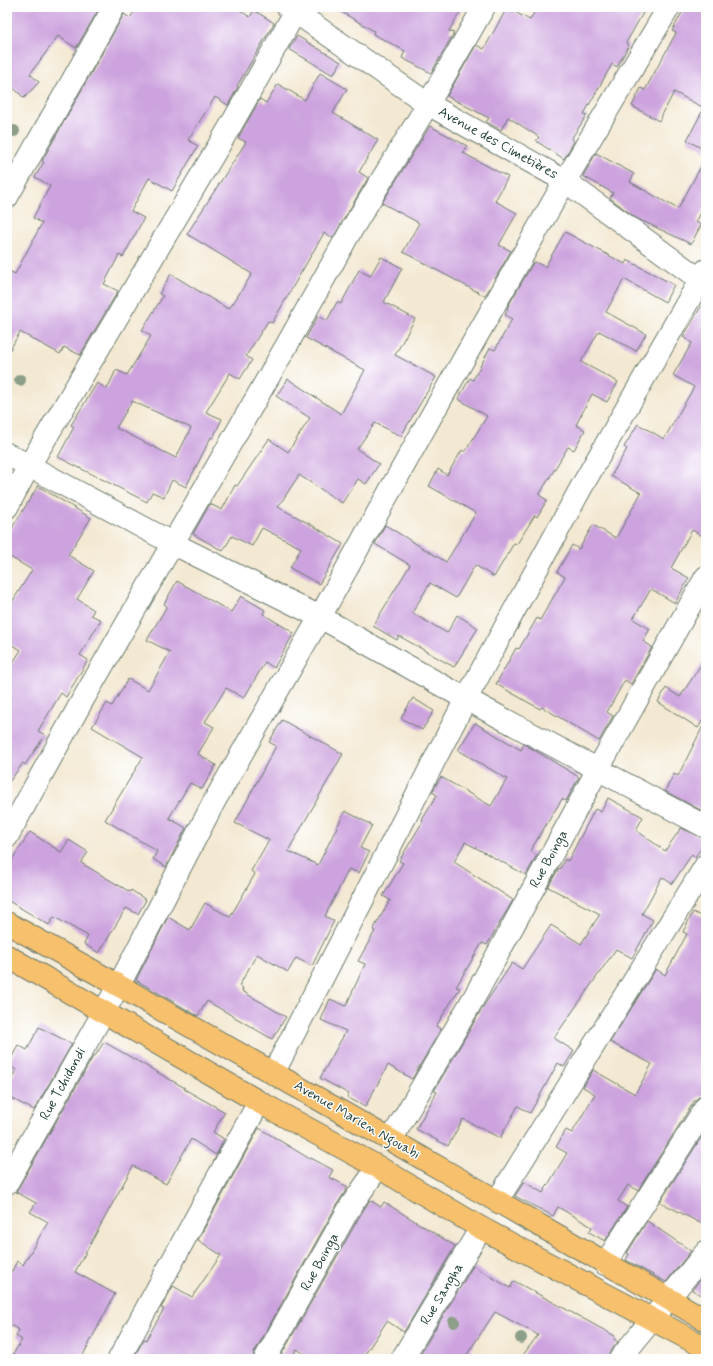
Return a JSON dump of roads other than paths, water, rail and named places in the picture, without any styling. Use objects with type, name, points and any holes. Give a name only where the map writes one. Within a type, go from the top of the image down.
[{"type":"main road","name":"Avenue Marien Ngouabi","points":[[7,923],[274,1072],[604,1264],[706,1320]]},
{"type":"main road","points":[[7,956],[259,1102],[378,1167],[481,1228],[706,1348]]},
{"type":"street","points":[[7,198],[114,7]]},
{"type":"street","points":[[7,837],[172,543],[288,343],[350,232],[428,104],[484,7]]},
{"type":"street","name":"Rue Tchidondi","points":[[7,1183],[119,985],[215,800],[320,617],[429,420],[565,181],[669,7]]},
{"type":"street","points":[[7,507],[29,466],[231,125],[294,9]]},
{"type":"street","name":"Avenue des Cimetières","points":[[294,9],[428,104],[565,181],[704,278]]},
{"type":"street","points":[[274,1072],[466,699],[582,486],[704,278]]},
{"type":"street","points":[[7,454],[172,543],[320,617],[466,699],[706,827]]},
{"type":"street","name":"Rue Boinga","points":[[391,1140],[476,994],[598,769],[706,577]]},
{"type":"street","points":[[497,1201],[706,865]]},
{"type":"street","points":[[119,1359],[259,1102]]},
{"type":"street","points":[[604,1264],[706,1107]]},
{"type":"street","name":"Rue Boinga","points":[[265,1359],[350,1207],[378,1167]]},
{"type":"street","name":"Rue Sangha","points":[[402,1359],[481,1228]]},
{"type":"street","points":[[620,1359],[706,1252]]}]
